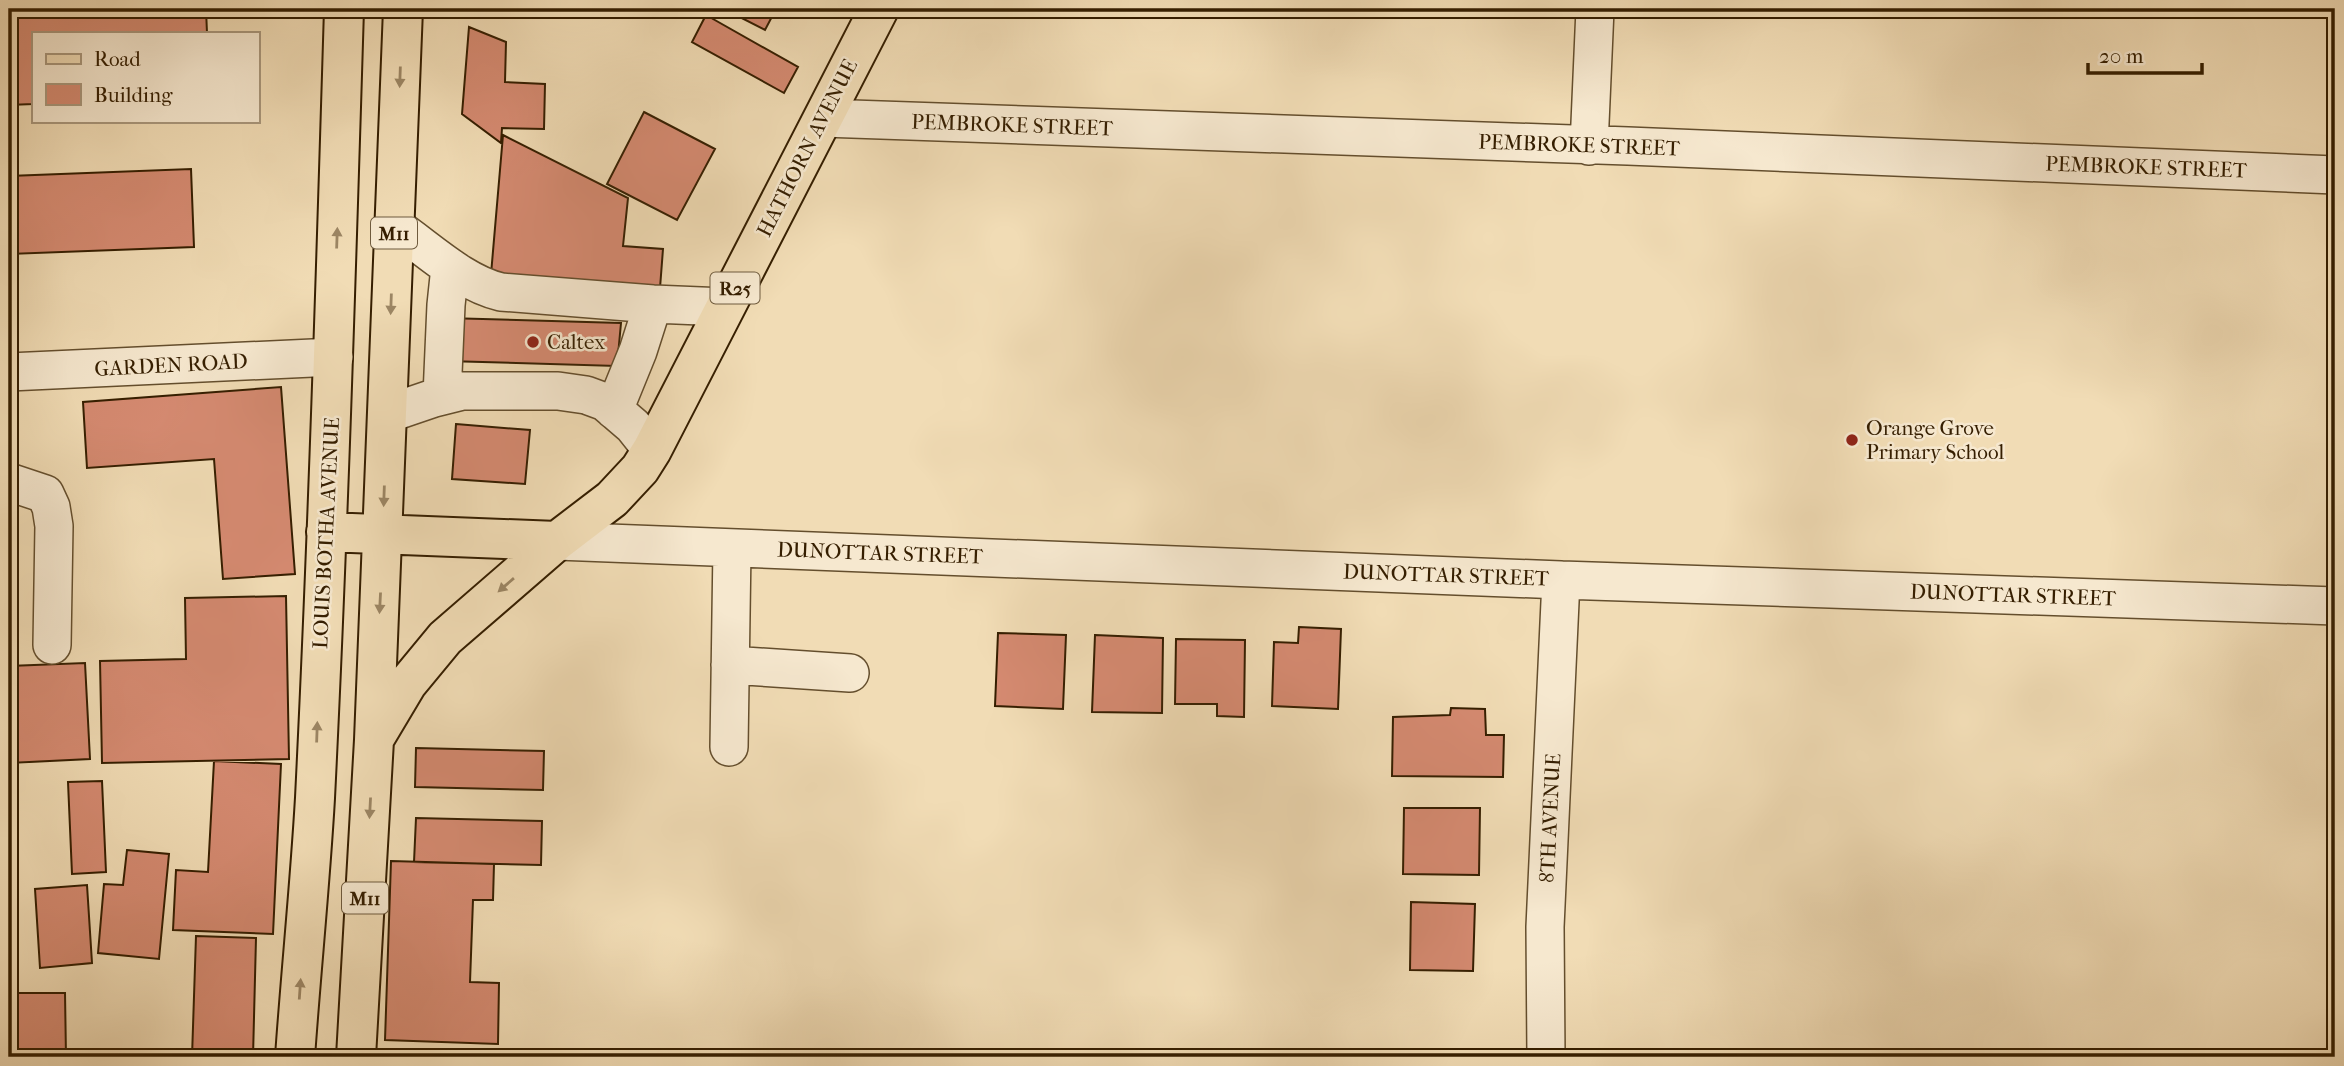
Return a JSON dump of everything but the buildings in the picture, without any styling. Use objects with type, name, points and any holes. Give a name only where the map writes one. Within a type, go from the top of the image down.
[{"type":"main road","name":"LOUIS BOTHA AVENUE","points":[[295,1057],[314,800],[331,454],[344,9]]},
{"type":"main road","name":"M11","points":[[356,1057],[374,740],[403,9]]},
{"type":"main road","name":"HATHORN AVENUE","points":[[374,740],[407,684],[445,638],[557,541],[612,499],[640,469],[879,9]]},
{"type":"main road","points":[[326,533],[557,541]]},
{"type":"street","points":[[1589,146],[1595,9]]},
{"type":"street","name":"PEMBROKE STREET","points":[[823,118],[2335,175]]},
{"type":"street","points":[[394,226],[484,288],[501,292],[653,304],[725,307]]},
{"type":"street","points":[[442,396],[450,267]]},
{"type":"street","points":[[614,410],[638,351],[653,304]]},
{"type":"street","name":"GARDEN ROAD","points":[[9,372],[334,357]]},
{"type":"street","points":[[387,414],[462,391],[558,391],[586,395],[605,402],[633,426],[652,450]]},
{"type":"street","points":[[9,482],[45,495],[51,507],[54,526],[52,645]]},
{"type":"street","name":"DUNOTTAR STREET","points":[[557,541],[1562,580],[2335,606]]},
{"type":"street","points":[[729,747],[732,548]]},
{"type":"street","name":"8TH AVENUE","points":[[1546,1057],[1545,927],[1562,580]]},
{"type":"street","points":[[730,665],[850,673]]},
{"type":"place","name":"Caltex","points":[[533,342]]},
{"type":"place","name":"Orange Grove Primary School","points":[[1852,440]]}]
